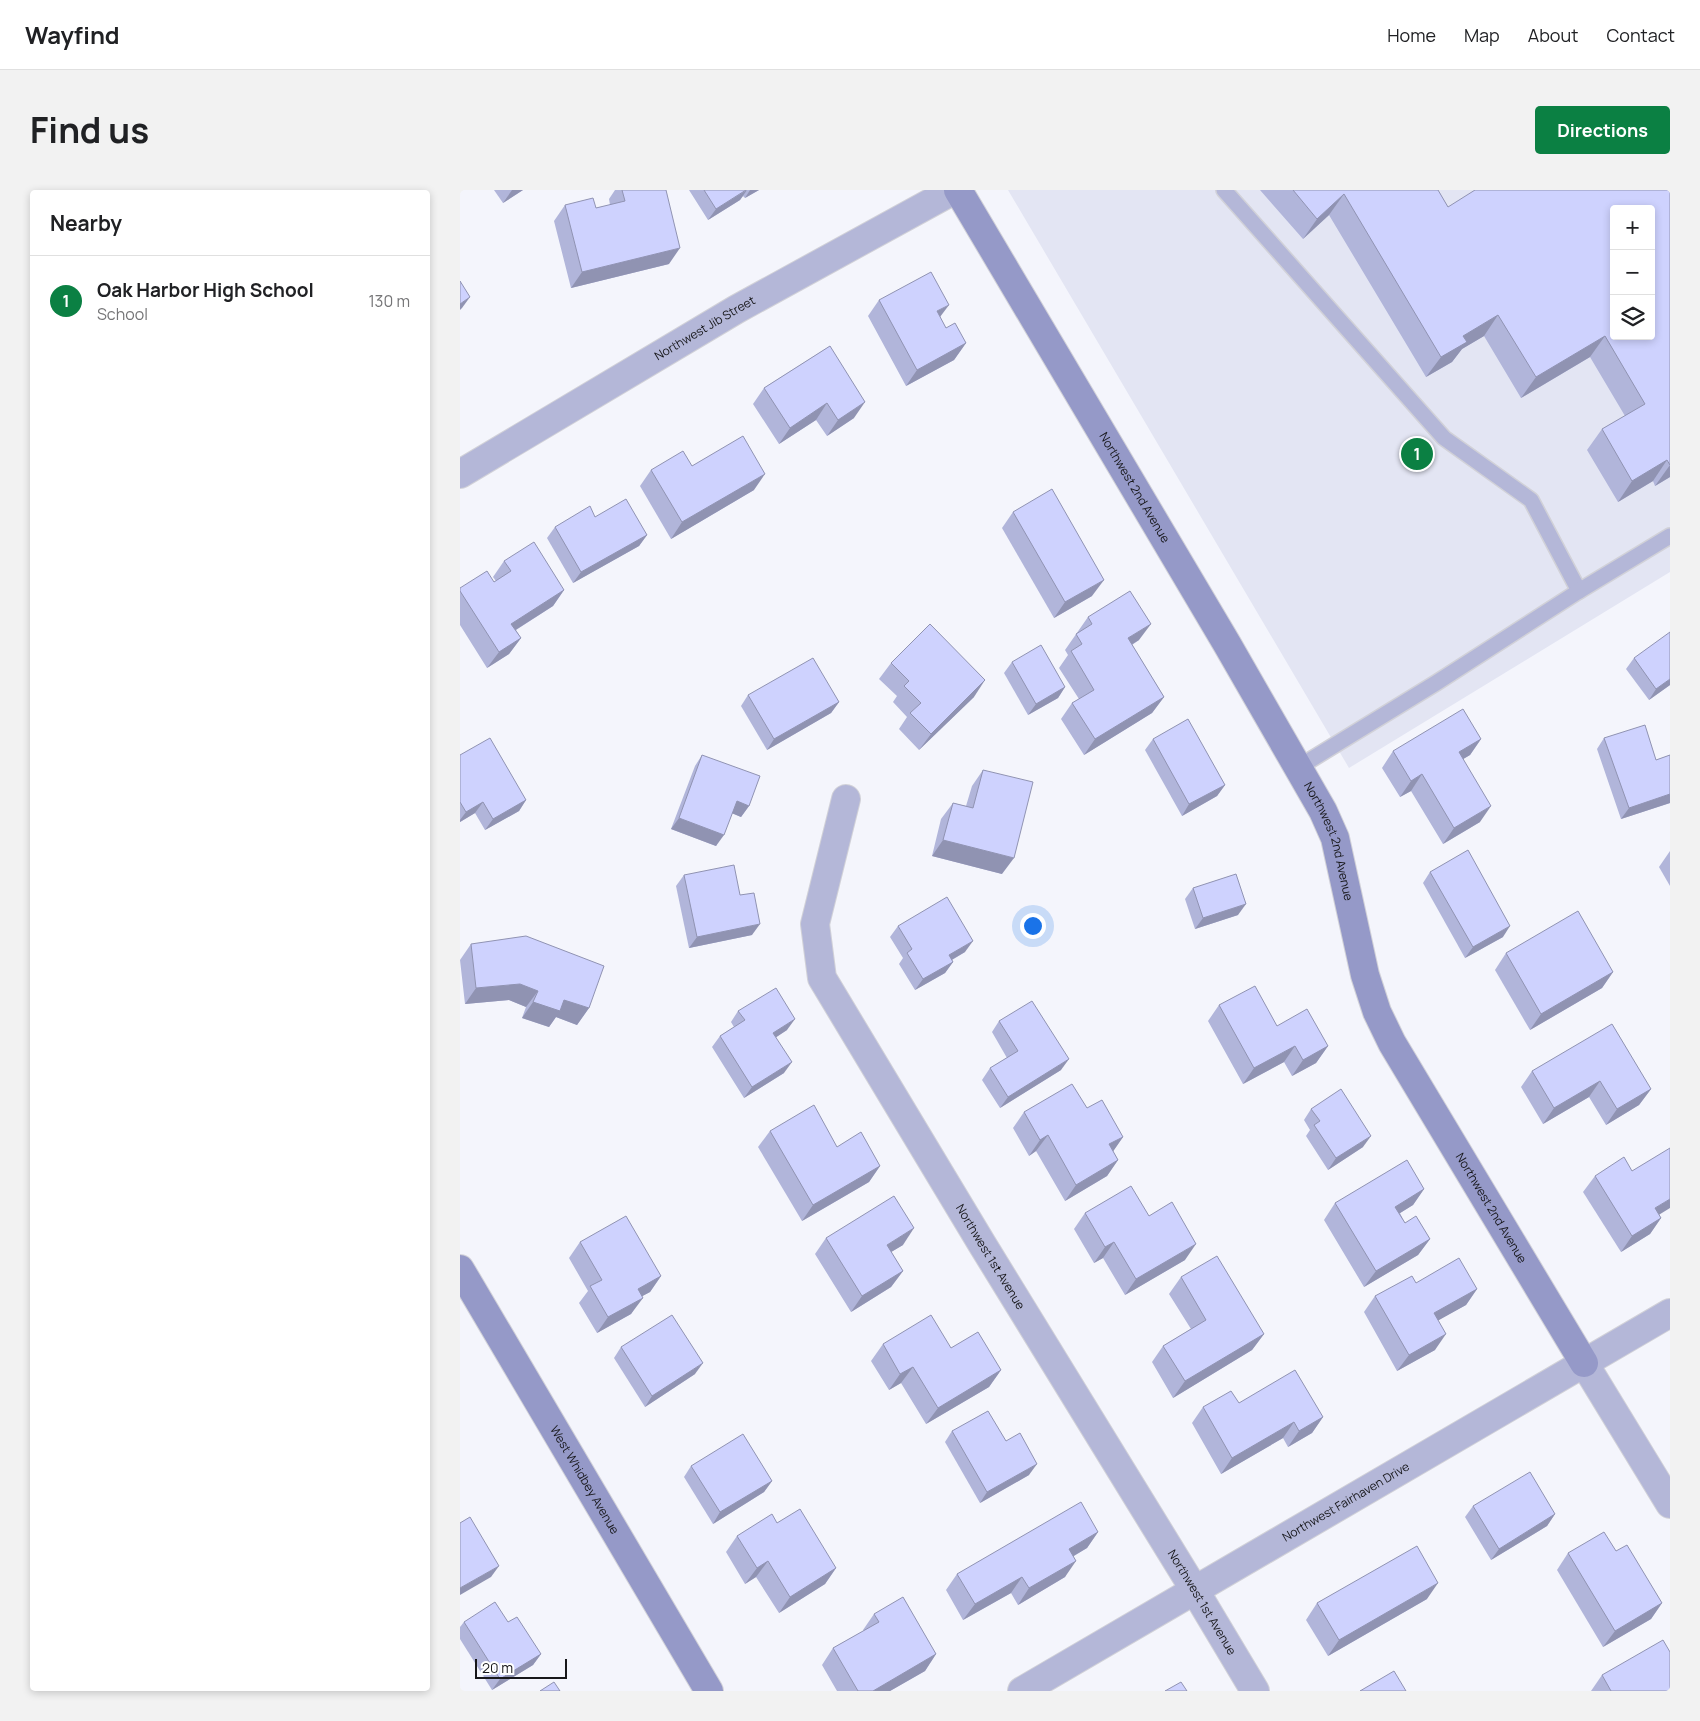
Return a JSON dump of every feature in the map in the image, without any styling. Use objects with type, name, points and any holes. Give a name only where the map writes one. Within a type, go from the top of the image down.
[{"type":"street","name":"Northwest Jib Street","points":[[460,474],[737,309],[954,190]]},
{"type":"street","name":"Northwest 2nd Avenue","points":[[958,190],[1299,767],[1335,838],[1365,975],[1377,1012],[1392,1043],[1670,1504]]},
{"type":"street","name":"Northwest 1st Avenue","points":[[846,799],[815,924],[822,978],[1255,1691]]},
{"type":"street","name":"West Whidbey Avenue","points":[[460,1269],[709,1691]]},
{"type":"street","name":"Northwest Fairhaven Drive","points":[[1022,1691],[1670,1313]]},
{"type":"lane","points":[[1224,190],[1444,438],[1531,500],[1580,590]]},
{"type":"lane","points":[[1299,767],[1436,684],[1580,590],[1670,536]]},
{"type":"shaded area","points":[[1008,190],[1670,190],[1670,572],[1349,768]]},
{"type":"building","points":[[622,190],[666,190],[680,248],[582,272],[565,205],[593,198],[596,208],[625,201]]},
{"type":"building","points":[[704,190],[746,190],[716,209]]},
{"type":"building","points":[[1293,190],[1438,190],[1448,207],[1475,190],[1670,190],[1670,465],[1667,460],[1632,481],[1602,429],[1645,404],[1605,336],[1536,377],[1498,315],[1463,336],[1467,342],[1441,357],[1344,194],[1317,219]]},
{"type":"building","points":[[931,272],[949,305],[937,311],[946,328],[955,323],[966,343],[917,370],[879,300]]},
{"type":"building","points":[[460,281],[470,297],[460,304]]},
{"type":"building","points":[[830,346],[865,402],[838,420],[827,403],[790,428],[764,388]]},
{"type":"building","points":[[743,436],[765,474],[682,522],[651,470],[683,451],[692,466]]},
{"type":"building","points":[[1052,489],[1104,580],[1065,602],[1013,512]]},
{"type":"building","points":[[626,499],[647,535],[581,572],[555,527],[590,506],[595,517]]},
{"type":"building","points":[[534,542],[564,590],[511,624],[521,638],[499,652],[460,591],[460,588],[487,571],[494,582],[511,571],[504,561]]},
{"type":"building","points":[[1130,591],[1151,624],[1128,638],[1164,697],[1095,739],[1072,703],[1094,690],[1071,651],[1082,644],[1076,634],[1092,624],[1088,617]]},
{"type":"building","points":[[930,624],[985,680],[931,734],[910,713],[921,703],[904,686],[909,681],[891,663]]},
{"type":"building","points":[[1670,632],[1670,679],[1656,689],[1634,658]]},
{"type":"building","points":[[1041,645],[1065,687],[1036,704],[1012,662]]},
{"type":"building","points":[[813,658],[839,702],[774,739],[748,695]]},
{"type":"building","points":[[1463,709],[1481,739],[1459,752],[1491,806],[1454,828],[1422,774],[1411,781],[1393,751]]},
{"type":"building","points":[[1188,719],[1225,785],[1189,804],[1153,739]]},
{"type":"building","points":[[1645,725],[1656,760],[1670,755],[1670,794],[1629,808],[1604,738]]},
{"type":"building","points":[[490,738],[526,800],[493,819],[483,802],[466,812],[460,802],[460,755]]},
{"type":"building","points":[[702,755],[760,776],[749,806],[737,801],[724,835],[679,818]]},
{"type":"building","points":[[983,770],[1033,782],[1014,858],[943,840],[953,803],[973,808]]},
{"type":"building","points":[[1468,850],[1510,926],[1473,947],[1430,872]]},
{"type":"building","points":[[734,865],[740,895],[754,893],[760,924],[697,937],[684,875]]},
{"type":"building","points":[[1236,874],[1246,904],[1203,918],[1193,888]]},
{"type":"building","points":[[947,897],[973,941],[949,955],[953,962],[923,979],[907,953],[912,949],[898,926]]},
{"type":"building","points":[[1578,911],[1613,972],[1541,1014],[1506,953]]},
{"type":"building","points":[[526,936],[604,966],[589,1008],[564,1000],[560,1011],[533,1002],[538,991],[520,984],[476,988],[471,944]]},
{"type":"building","points":[[1255,986],[1277,1026],[1307,1009],[1328,1046],[1303,1060],[1295,1046],[1254,1068],[1219,1005]]},
{"type":"building","points":[[776,988],[795,1019],[773,1033],[792,1062],[752,1087],[720,1036],[745,1020],[738,1011]]},
{"type":"building","points":[[1032,1001],[1069,1059],[1008,1097],[990,1068],[1018,1051],[999,1021]]},
{"type":"building","points":[[1612,1024],[1651,1089],[1617,1109],[1600,1081],[1554,1108],[1532,1071]]},
{"type":"building","points":[[1072,1084],[1087,1108],[1102,1100],[1123,1137],[1109,1144],[1118,1160],[1076,1185],[1048,1135],[1040,1140],[1024,1112]]},
{"type":"building","points":[[1341,1089],[1371,1136],[1336,1158],[1314,1125],[1320,1121],[1311,1109]]},
{"type":"building","points":[[814,1105],[837,1147],[861,1132],[880,1166],[813,1205],[770,1131]]},
{"type":"building","points":[[1670,1148],[1670,1199],[1655,1208],[1661,1218],[1632,1236],[1595,1176],[1624,1157],[1632,1171]]},
{"type":"building","points":[[1407,1160],[1424,1189],[1395,1207],[1405,1223],[1416,1216],[1430,1239],[1376,1271],[1335,1203]]},
{"type":"building","points":[[1131,1186],[1149,1216],[1172,1202],[1196,1244],[1136,1279],[1114,1242],[1105,1247],[1085,1213]]},
{"type":"building","points":[[894,1196],[914,1228],[887,1245],[903,1271],[862,1296],[826,1238]]},
{"type":"building","points":[[626,1216],[661,1276],[638,1289],[643,1298],[608,1317],[590,1286],[602,1280],[580,1242]]},
{"type":"building","points":[[1217,1256],[1264,1334],[1185,1381],[1163,1346],[1206,1320],[1181,1277]]},
{"type":"building","points":[[1459,1258],[1477,1289],[1434,1313],[1446,1334],[1409,1355],[1375,1296],[1412,1276],[1416,1283]]},
{"type":"building","points":[[672,1315],[703,1363],[652,1396],[621,1347]]},
{"type":"building","points":[[931,1315],[951,1348],[978,1332],[1001,1370],[938,1408],[913,1367],[900,1374],[883,1344]]},
{"type":"building","points":[[1295,1370],[1323,1417],[1299,1431],[1294,1422],[1232,1458],[1203,1407],[1231,1391],[1239,1403]]},
{"type":"building","points":[[988,1411],[1006,1441],[1020,1433],[1037,1464],[987,1492],[952,1431]]},
{"type":"building","points":[[743,1434],[772,1481],[720,1512],[691,1466]]},
{"type":"building","points":[[1530,1472],[1555,1514],[1499,1549],[1473,1506]]},
{"type":"building","points":[[1081,1502],[1098,1532],[1069,1549],[1076,1561],[1029,1588],[1022,1577],[975,1604],[957,1574]]},
{"type":"building","points":[[800,1509],[836,1568],[790,1597],[768,1561],[757,1568],[737,1536],[772,1514],[777,1523]]},
{"type":"building","points":[[470,1517],[499,1566],[460,1588],[460,1523]]},
{"type":"building","points":[[1604,1532],[1616,1551],[1627,1545],[1662,1603],[1615,1631],[1568,1553]]},
{"type":"building","points":[[1417,1546],[1438,1583],[1339,1640],[1317,1603]]},
{"type":"building","points":[[903,1597],[936,1654],[873,1691],[858,1691],[833,1648],[879,1622],[874,1614]]},
{"type":"building","points":[[495,1602],[508,1622],[517,1617],[541,1654],[500,1679],[464,1622]]},
{"type":"building","points":[[1663,1640],[1670,1652],[1670,1691],[1611,1691],[1602,1675]]},
{"type":"building","points":[[1394,1671],[1406,1691],[1360,1691]]},
{"type":"building","points":[[554,1682],[560,1691],[540,1691]]},
{"type":"building","points":[[1181,1682],[1187,1691],[1165,1691]]},
{"type":"place","name":"Oak Harbor High School","points":[[1417,454]]}]
